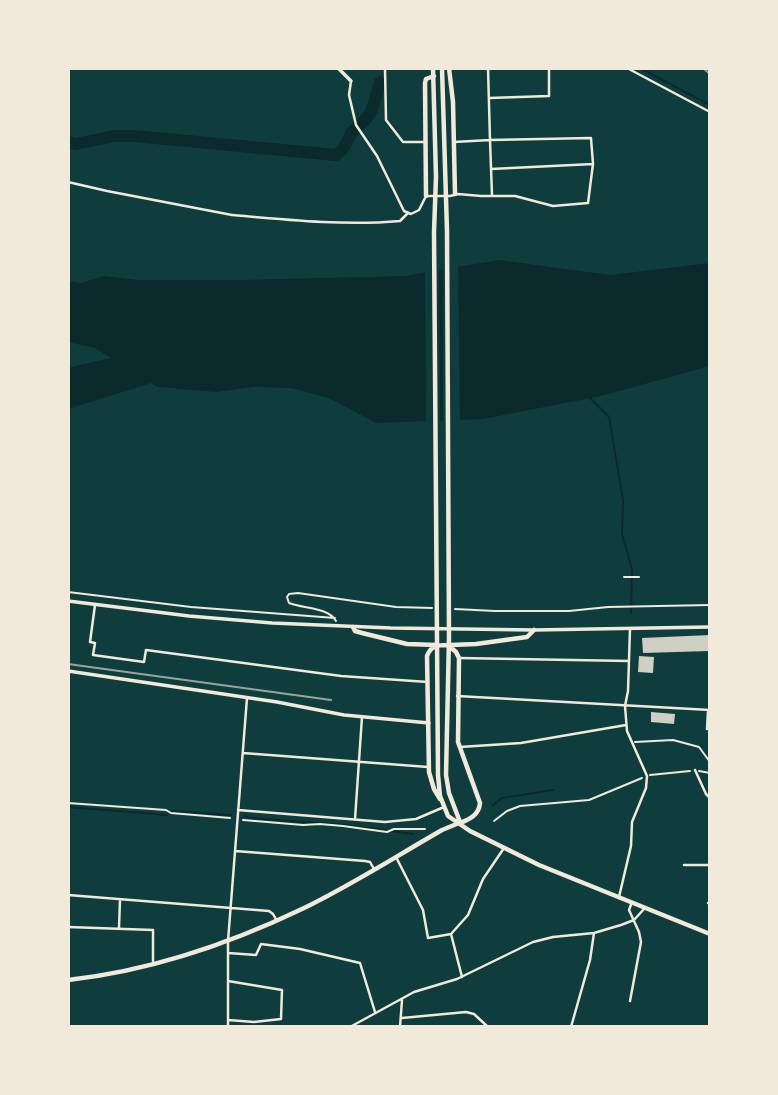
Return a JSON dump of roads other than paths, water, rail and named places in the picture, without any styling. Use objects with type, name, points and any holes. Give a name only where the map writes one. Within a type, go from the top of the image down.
[{"type":"main road","points":[[433,68],[436,177],[434,232],[438,782],[443,805]]},
{"type":"main road","points":[[442,68],[447,232],[447,781],[460,823]]},
{"type":"main road","points":[[449,68],[452,81],[455,194]]},
{"type":"main road","points":[[426,197],[425,83],[426,79],[434,76]]},
{"type":"main road","points":[[353,626],[355,631],[418,645],[467,644],[527,637],[534,630]]},
{"type":"main road","points":[[437,643],[427,656],[428,767],[431,782],[448,816],[470,831],[566,876],[710,934]]},
{"type":"main road","points":[[449,643],[457,655]]},
{"type":"main road","points":[[68,980],[153,964],[277,921],[442,830],[474,816],[481,803],[458,742],[457,655],[460,648],[467,644]]},
{"type":"main road","points":[[418,645],[427,656]]},
{"type":"street","points":[[338,68],[351,81],[349,95],[356,125],[377,156],[402,210],[408,213]]},
{"type":"street","points":[[385,68],[386,120],[403,142],[427,142]]},
{"type":"street","points":[[492,196],[488,69],[503,68]]},
{"type":"street","points":[[489,98],[549,96],[549,68]]},
{"type":"street","points":[[627,68],[710,112]]},
{"type":"street","points":[[68,182],[232,215],[313,222],[400,221],[408,213],[419,210],[426,197],[455,194],[516,196],[553,206],[588,203],[593,164],[591,138],[454,142]]},
{"type":"street","points":[[491,169],[593,164]]},
{"type":"street","points":[[68,601],[272,624],[534,630],[710,627]]},
{"type":"street","points":[[95,605],[90,642],[95,643],[93,655],[144,662],[146,650],[341,676],[428,682]]},
{"type":"street","points":[[619,897],[631,846],[632,822],[646,788],[647,776],[626,725],[630,629]]},
{"type":"street","points":[[457,655],[629,661]]},
{"type":"street","points":[[68,671],[362,717],[429,723]]},
{"type":"street","points":[[457,696],[709,710],[707,729]]},
{"type":"street","points":[[228,1027],[228,940],[247,698]]},
{"type":"street","points":[[354,820],[362,717]]},
{"type":"street","points":[[460,747],[521,743],[626,725]]},
{"type":"street","points":[[243,753],[428,767]]},
{"type":"street","points":[[695,770],[710,798]]},
{"type":"street","points":[[238,810],[385,822],[416,819],[443,805]]},
{"type":"street","points":[[396,856],[423,910],[428,938],[451,934],[468,915],[483,879],[504,848]]},
{"type":"street","points":[[235,851],[365,861],[370,862],[374,869]]},
{"type":"street","points":[[684,864],[710,864]]},
{"type":"street","points":[[68,895],[269,911],[277,921]]},
{"type":"street","points":[[119,928],[120,899]]},
{"type":"street","points":[[630,1001],[640,952],[639,932],[629,910],[632,902]]},
{"type":"street","points":[[350,1027],[414,992],[463,977],[539,940],[594,933],[621,925],[634,920],[645,907]]},
{"type":"street","points":[[68,927],[153,930],[153,964]]},
{"type":"street","points":[[571,1027],[592,954],[594,933]]},
{"type":"street","points":[[451,934],[463,977]]},
{"type":"street","points":[[228,953],[256,955],[261,944],[300,949],[360,963],[375,1013]]},
{"type":"street","points":[[227,1020],[254,1022],[281,1018],[282,990],[228,981]]},
{"type":"street","points":[[400,1027],[402,1000]]},
{"type":"street","points":[[402,1018],[466,1012],[474,1014],[488,1027]]},
{"type":"water","points":[[499,260],[610,275],[710,263],[710,366],[601,396],[483,419],[376,423],[329,398],[291,388],[254,387],[216,392],[158,387],[151,383],[68,409],[68,368],[111,358],[95,348],[68,342],[68,281],[81,283],[103,276],[139,280],[240,280],[404,276]]},
{"type":"waterway","points":[[640,68],[710,105]]},
{"type":"waterway","points":[[68,142],[76,144],[114,136],[134,136],[336,155],[372,110],[380,82]]},
{"type":"waterway","points":[[589,397],[609,417],[623,500],[622,534],[632,569],[631,613]]},
{"type":"waterway","points":[[493,805],[502,798],[553,790]]},
{"type":"waterway","points":[[68,807],[167,815]]},
{"type":"waterway","points":[[172,811],[231,815]]},
{"type":"waterway","points":[[245,816],[413,834]]},
{"type":"railway","points":[[703,68],[710,74]]},
{"type":"railway","points":[[68,664],[331,700]]}]
